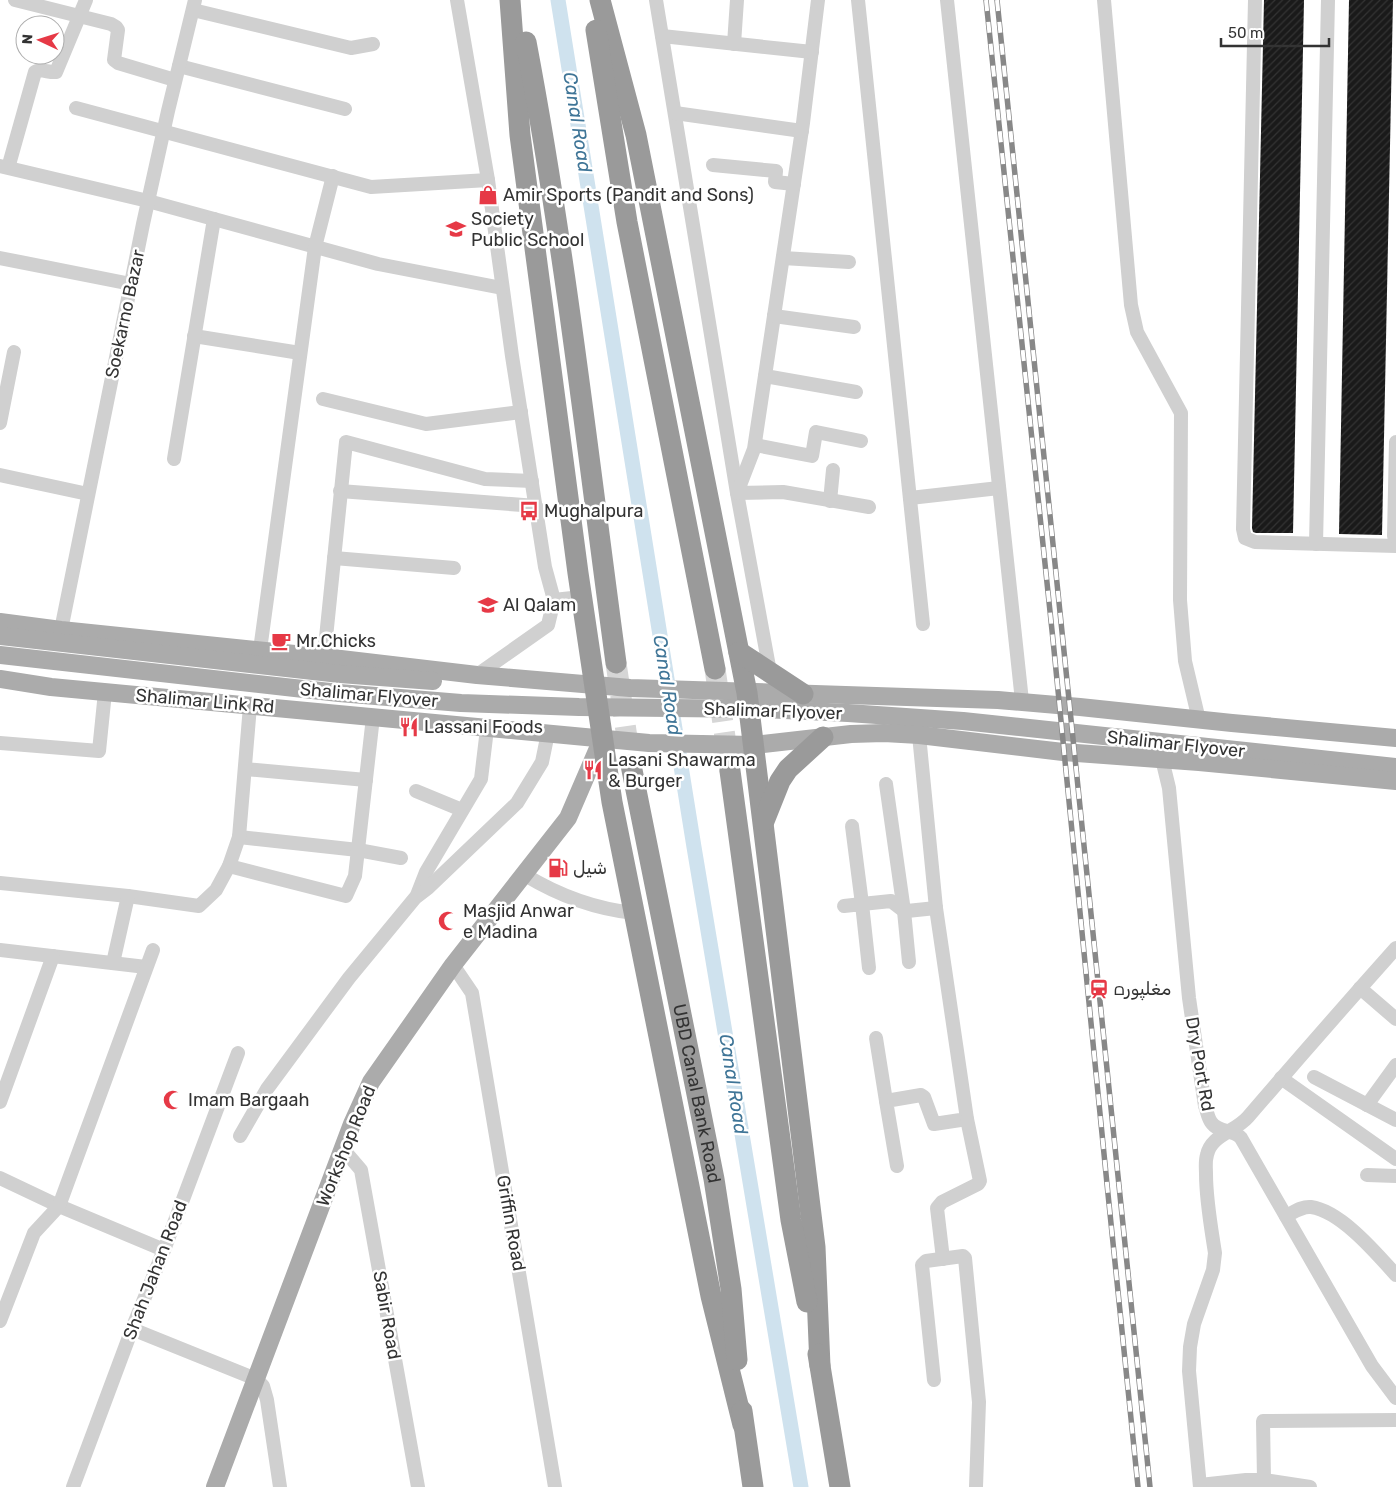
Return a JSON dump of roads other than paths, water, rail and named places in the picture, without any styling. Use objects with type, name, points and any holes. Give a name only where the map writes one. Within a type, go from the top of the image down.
[{"type":"highway","points":[[510,0],[520,135],[581,596],[612,802],[711,1296],[743,1424],[753,1487]]},
{"type":"highway","points":[[518,0],[560,235],[616,664]]},
{"type":"highway","points":[[591,0],[630,241],[715,669]]},
{"type":"highway","points":[[600,0],[636,135],[747,693],[815,1247],[820,1366]]},
{"type":"highway","points":[[739,652],[803,694]]},
{"type":"highway","points":[[763,822],[780,781],[788,769],[823,737]]},
{"type":"highway","name":"UBD Canal Bank Road","points":[[631,764],[714,1179],[732,1289],[743,1424]]},
{"type":"highway","points":[[730,771],[791,1220],[820,1366],[840,1486]]},
{"type":"main road","points":[[0,622],[61,630],[324,656],[478,675],[630,688],[1054,704],[1199,720],[1396,738]]},
{"type":"main road","name":"Shalimar Flyover","points":[[0,636],[340,674],[480,684],[606,688],[761,688],[847,692],[1165,722],[1396,747]]},
{"type":"main road","name":"Shalimar Flyover","points":[[0,655],[329,692],[461,703],[579,707],[763,709],[963,721],[1396,768]]},
{"type":"main road","name":"Shalimar Link Rd","points":[[0,679],[51,687],[649,743],[754,745],[851,734],[884,733],[919,735],[1054,751],[1396,781]]},
{"type":"main road","points":[[1054,704],[1054,751]]},
{"type":"main road","name":"Workshop Road","points":[[215,1487],[352,1124],[371,1082],[453,965],[568,818],[602,739]]},
{"type":"street","points":[[15,0],[111,24],[116,27],[118,30],[114,60],[118,63],[177,73],[346,109]]},
{"type":"street","points":[[86,0],[56,72],[40,70],[35,72],[5,164],[378,264],[502,288]]},
{"type":"street","points":[[457,0],[488,180],[502,288],[545,566],[554,600],[548,625],[478,675]]},
{"type":"street","points":[[656,0],[737,493],[770,672]]},
{"type":"street","points":[[734,44],[736,0]]},
{"type":"street","points":[[737,493],[754,445],[802,131],[818,0]]},
{"type":"street","points":[[858,0],[923,624]]},
{"type":"street","points":[[947,0],[1022,702]]},
{"type":"street","points":[[1104,0],[1131,305],[1137,332],[1181,413],[1180,600],[1185,661],[1199,720]]},
{"type":"street","points":[[1255,0],[1243,528],[1245,538],[1255,542],[1316,544],[1395,541],[1396,442]]},
{"type":"street","points":[[1316,544],[1328,0]]},
{"type":"street","points":[[194,5],[352,48],[373,44]]},
{"type":"street","name":"Soekarno Bazar","points":[[61,630],[148,201],[194,5]]},
{"type":"street","points":[[662,36],[812,52]]},
{"type":"street","points":[[76,108],[370,187],[488,180]]},
{"type":"street","points":[[674,113],[802,131]]},
{"type":"street","points":[[713,165],[776,172],[775,182],[794,184]]},
{"type":"street","points":[[260,650],[315,247],[333,176]]},
{"type":"street","points":[[174,459],[214,219]]},
{"type":"street","points":[[0,258],[131,284]]},
{"type":"street","points":[[783,258],[848,262]]},
{"type":"street","points":[[774,316],[854,327]]},
{"type":"street","points":[[194,336],[300,353]]},
{"type":"street","points":[[0,423],[14,352]]},
{"type":"street","points":[[765,376],[856,392]]},
{"type":"street","points":[[323,398],[426,424],[521,412]]},
{"type":"street","points":[[754,445],[812,456],[816,432],[861,441]]},
{"type":"street","points":[[324,656],[346,442],[485,479],[532,481]]},
{"type":"street","points":[[830,500],[833,470]]},
{"type":"street","points":[[0,475],[88,494]]},
{"type":"street","points":[[910,498],[999,488]]},
{"type":"street","points":[[340,491],[536,506]]},
{"type":"street","points":[[737,493],[783,492],[869,507]]},
{"type":"street","points":[[334,558],[454,568]]},
{"type":"street","points":[[554,600],[581,596]]},
{"type":"street","points":[[0,743],[99,751],[105,692]]},
{"type":"street","points":[[0,883],[128,896],[199,906],[216,890],[229,866],[239,837],[250,706]]},
{"type":"street","points":[[229,866],[346,896],[355,876],[373,718]]},
{"type":"street","points":[[415,898],[426,872],[481,779],[487,728]]},
{"type":"street","points":[[240,1136],[267,1089],[343,986],[415,898],[428,888],[517,803],[542,762],[548,733]]},
{"type":"street","points":[[919,735],[936,908],[967,1119],[980,1181],[978,1184],[938,1204],[943,1259]]},
{"type":"street","name":"Dry Port Rd","points":[[1162,759],[1169,788],[1189,998],[1205,1106],[1211,1123],[1219,1129],[1230,1131],[1241,1138],[1372,1366],[1396,1398]]},
{"type":"street","points":[[245,768],[366,780]]},
{"type":"street","points":[[886,784],[904,911],[909,962]]},
{"type":"street","points":[[416,791],[462,810]]},
{"type":"street","points":[[852,826],[869,968]]},
{"type":"street","points":[[239,837],[358,850],[402,858]]},
{"type":"street","points":[[525,875],[543,886],[568,896],[613,911],[634,913]]},
{"type":"street","points":[[114,963],[128,896]]},
{"type":"street","points":[[844,906],[891,901],[904,911],[936,908]]},
{"type":"street","points":[[1310,1487],[1264,1480],[1246,1480],[1200,1486],[1189,1371],[1190,1347],[1194,1324],[1213,1270],[1215,1253],[1206,1189],[1207,1154],[1218,1138],[1246,1119],[1396,948]]},
{"type":"street","points":[[0,950],[146,966]]},
{"type":"street","points":[[0,1321],[6,1286],[34,1233],[59,1206],[152,950]]},
{"type":"street","points":[[1,1097],[53,956]]},
{"type":"street","name":"Griffin Road","points":[[453,965],[472,993],[555,1487]]},
{"type":"street","points":[[1360,988],[1396,1019]]},
{"type":"street","points":[[876,1038],[897,1166]]},
{"type":"street","name":"Shah Jahan Road","points":[[73,1487],[238,1053]]},
{"type":"street","points":[[1367,1105],[1396,1065]]},
{"type":"street","points":[[1314,1077],[1396,1120]]},
{"type":"street","points":[[1280,1078],[1396,1159]]},
{"type":"street","points":[[886,1101],[921,1095],[924,1097],[934,1124],[967,1119]]},
{"type":"street","name":"Sabir Road","points":[[343,1149],[361,1170],[418,1487]]},
{"type":"street","points":[[1367,1175],[1396,1176]]},
{"type":"street","points":[[0,1178],[59,1206],[164,1250]]},
{"type":"street","points":[[1286,1216],[1302,1208],[1312,1207],[1329,1213],[1348,1226],[1396,1275]]},
{"type":"street","points":[[934,1380],[922,1265],[926,1261],[963,1256],[965,1258],[979,1402],[976,1487]]},
{"type":"street","points":[[132,1329],[256,1379],[263,1386],[267,1400],[280,1487]]},
{"type":"street","points":[[1264,1480],[1263,1422],[1396,1420]]},
{"type":"waterway","name":"Canal Road","points":[[558,0],[694,847],[801,1487]]},
{"type":"tunnel","points":[[616,663],[631,765]]},
{"type":"tunnel","points":[[715,669],[730,771]]},
{"type":"railway","points":[[986,0],[1053,640],[1138,1487]]},
{"type":"railway","points":[[997,0],[1150,1487]]},
{"type":"place","name":"Amir Sports (Pandit and Sons)","points":[[488,195]]},
{"type":"place","name":"Society Public School","points":[[456,229]]},
{"type":"place","name":"Mughalpura","points":[[529,511]]},
{"type":"place","name":"Al Qalam","points":[[488,605]]},
{"type":"place","name":"Mr.Chicks","points":[[281,641]]},
{"type":"place","name":"Lassani Foods","points":[[409,727]]},
{"type":"place","name":"Lasani Shawarma & Burger","points":[[593,770]]},
{"type":"place","name":"شیل","points":[[558,868]]},
{"type":"place","name":"Masjid Anwar e Madina","points":[[448,921]]},
{"type":"place","name":"مغلپورہ","points":[[1099,989]]},
{"type":"place","name":"Imam Bargaah","points":[[173,1100]]}]
